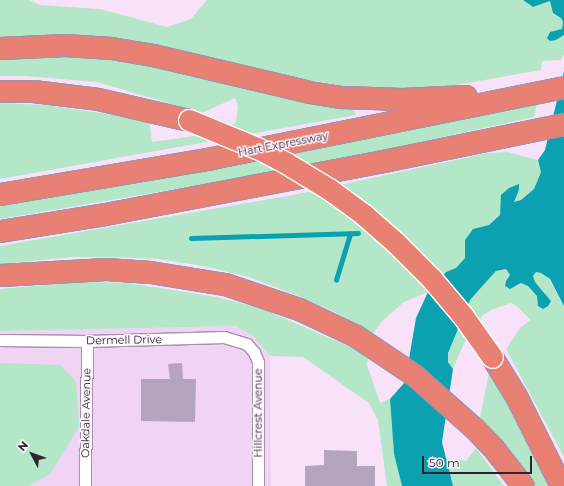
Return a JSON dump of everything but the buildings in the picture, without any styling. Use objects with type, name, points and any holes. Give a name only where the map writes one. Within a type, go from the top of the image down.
[{"type":"highway","points":[[0,48],[65,45],[112,48],[153,55],[309,92],[342,97],[409,99],[554,89]]},
{"type":"highway","name":"Hart Expressway","points":[[0,194],[212,158],[554,89]]},
{"type":"highway","points":[[0,91],[33,91],[85,97],[129,105],[189,120],[227,135],[286,163],[329,189],[363,214],[395,242],[431,278],[463,316],[492,357],[516,396],[561,486]]},
{"type":"highway","points":[[0,231],[105,214],[388,160],[564,124]]},
{"type":"highway","points":[[0,275],[106,269],[150,272],[225,284],[300,309],[333,324],[380,351],[429,388],[474,428],[494,449],[523,486]]},
{"type":"street","name":"Dermell Drive","points":[[0,340],[86,341],[224,337],[247,344]]},
{"type":"street","name":"Oakdale Avenue","points":[[85,486],[86,341]]},
{"type":"street","name":"Hillcrest Avenue","points":[[247,344],[254,352],[258,362],[258,486]]},
{"type":"shaded area","points":[[236,326],[252,335],[270,356],[271,486],[0,486],[0,331]]},
{"type":"green space","points":[[0,0],[29,0],[40,5],[100,9],[167,27],[191,19],[207,0],[523,0],[533,7],[550,1],[563,22],[562,29],[555,32],[556,40],[564,35],[564,54],[561,60],[542,61],[541,70],[462,84],[426,89],[389,89],[343,86],[69,36],[0,38]]},
{"type":"green space","points":[[0,54],[132,57],[287,94],[286,98],[353,109],[356,115],[0,179],[0,103],[45,105],[149,120],[152,142],[215,133],[231,126],[236,122],[238,107],[235,98],[202,113],[97,82],[25,76],[0,76]]},
{"type":"green space","points":[[537,104],[534,117],[374,152],[216,182],[0,219],[0,205],[230,166]]},
{"type":"green space","points":[[507,152],[538,160],[541,172],[534,189],[521,200],[514,203],[519,190],[519,185],[509,188],[502,195],[500,215],[489,225],[473,229],[465,240],[465,258],[456,268],[445,272],[428,292],[404,302],[382,321],[373,334],[337,313],[296,295],[249,277],[203,266],[159,259],[109,257],[73,257],[0,264],[0,246],[293,195],[488,153]]},
{"type":"green space","points":[[506,269],[510,275],[506,281],[517,286],[521,283],[528,286],[537,296],[539,301],[545,293],[535,282],[532,276],[536,272],[541,273],[549,279],[564,306],[564,457],[506,349],[520,328],[530,320],[518,307],[511,303],[491,310],[482,316],[465,341],[453,369],[448,362],[448,353],[470,300],[496,271]]},
{"type":"green space","points":[[81,282],[129,283],[216,297],[260,308],[355,349],[368,357],[367,365],[380,403],[390,399],[394,454],[402,486],[387,486],[378,420],[369,403],[303,357],[270,356],[252,335],[236,326],[0,331],[0,289]]},
{"type":"green space","points":[[0,363],[60,365],[76,381],[79,427],[50,474],[29,486],[0,486]]},
{"type":"green space","points":[[489,373],[515,417],[548,486],[535,486],[513,456],[480,417]]},
{"type":"green space","points":[[476,448],[504,486],[453,486],[445,458],[466,461]]},
{"type":"water","points":[[523,0],[564,0],[564,35],[556,40],[550,41],[547,38],[550,32],[562,29],[563,22],[561,18],[553,13],[550,1],[533,7]]},
{"type":"water","points":[[564,71],[564,306],[550,279],[541,273],[536,272],[533,276],[535,282],[551,301],[548,306],[543,309],[538,306],[537,296],[528,286],[521,283],[510,289],[505,286],[510,275],[506,269],[496,271],[486,282],[470,300],[448,353],[448,362],[453,369],[442,442],[453,486],[402,486],[394,454],[390,399],[405,382],[416,318],[428,292],[446,272],[456,268],[465,258],[465,240],[473,229],[489,225],[500,215],[501,195],[509,188],[519,184],[519,190],[514,202],[521,200],[534,189],[541,172],[538,160],[545,150]]},
{"type":"waterway","points":[[191,238],[358,233]]},
{"type":"waterway","points":[[336,280],[350,234]]}]
